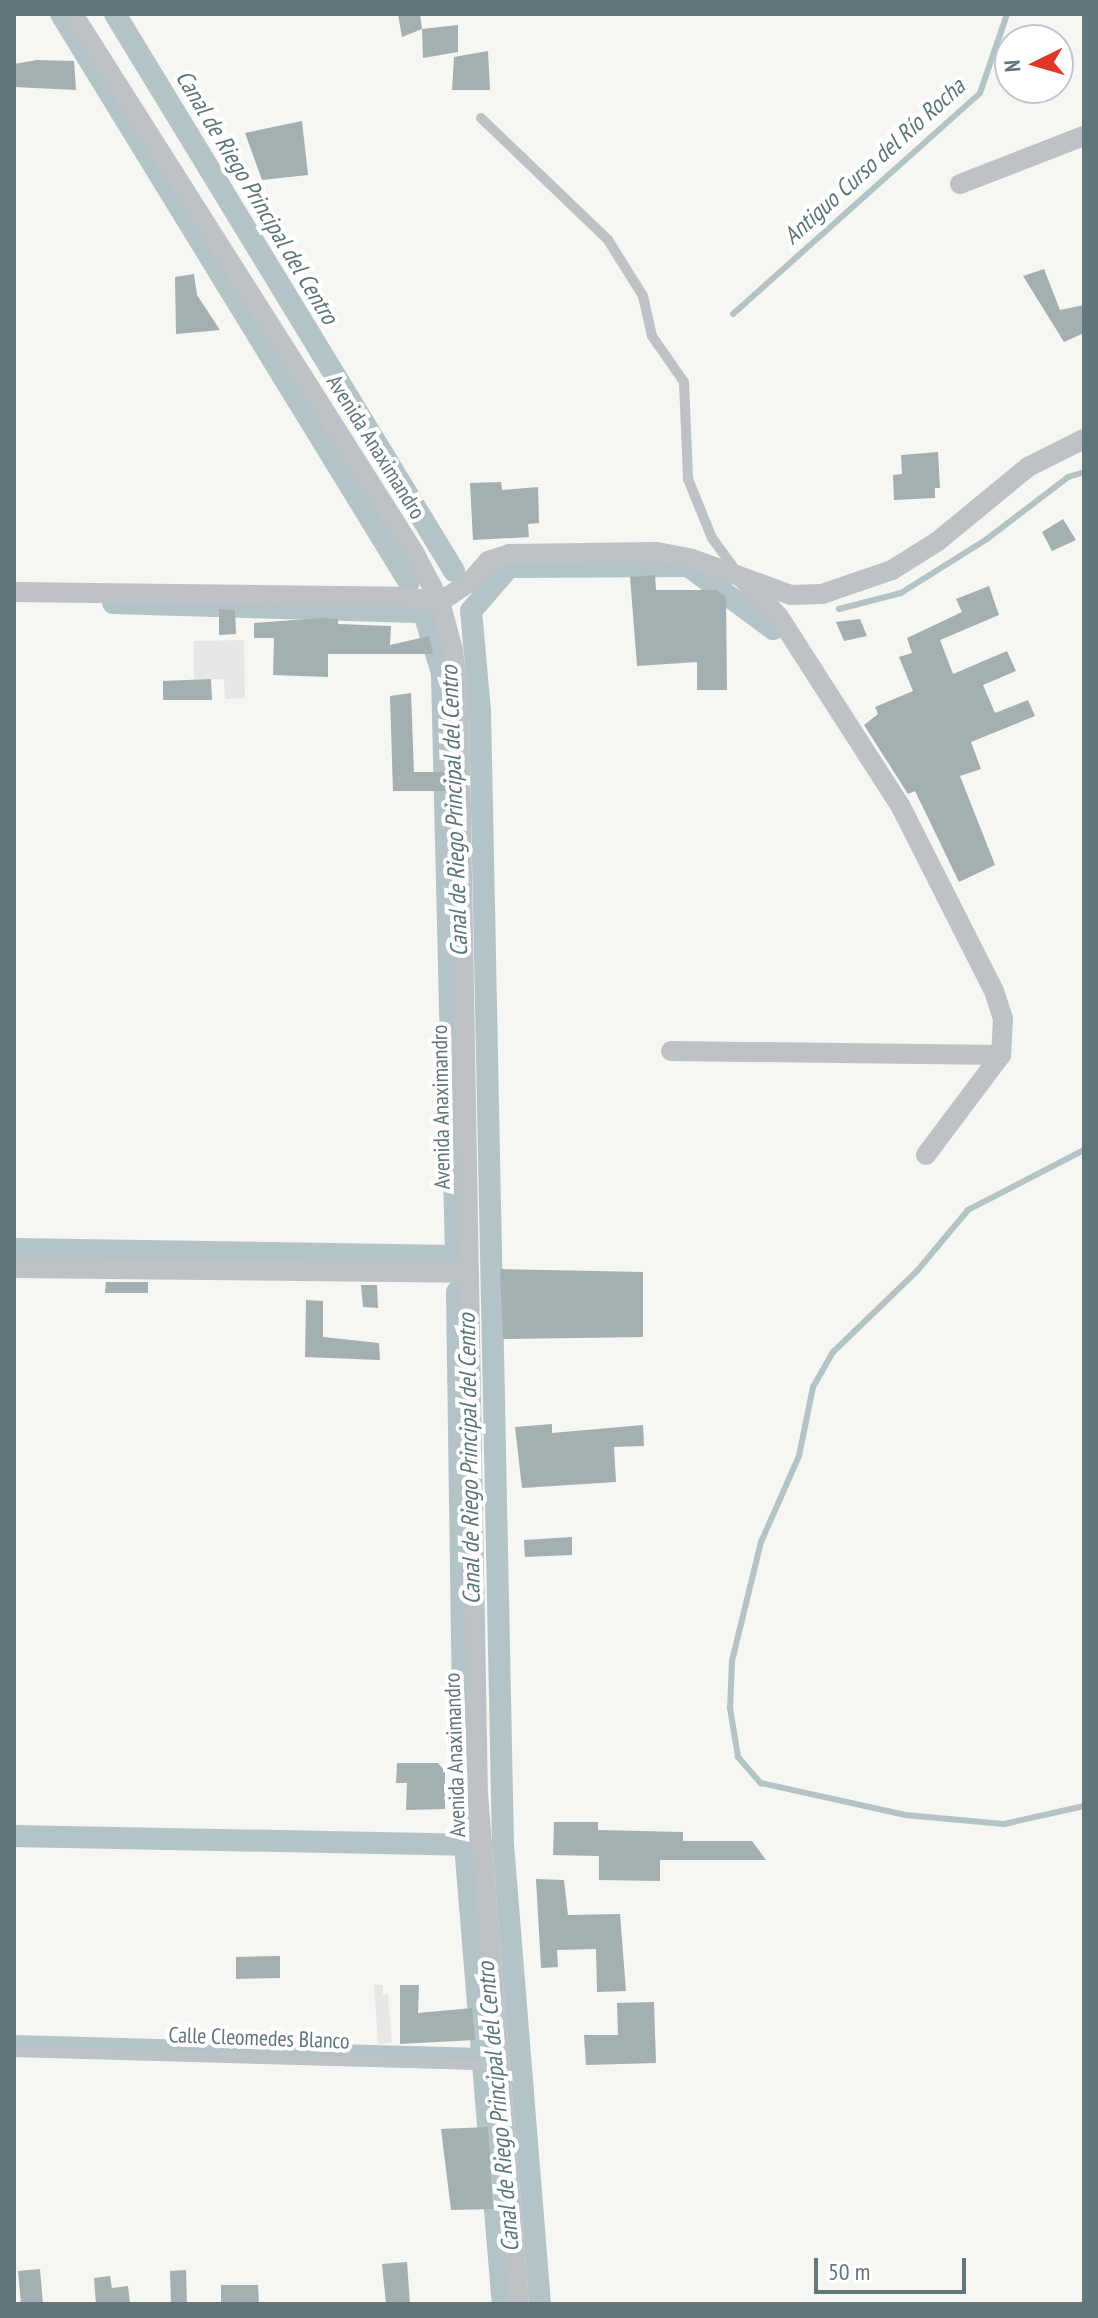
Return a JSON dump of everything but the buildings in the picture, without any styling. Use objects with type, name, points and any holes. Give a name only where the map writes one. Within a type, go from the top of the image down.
[{"type":"street","name":"Avenida Anaximandro","points":[[73,14],[414,552],[440,602],[459,700],[478,1794],[519,2304]]},
{"type":"street","points":[[960,184],[1084,136]]},
{"type":"street","points":[[14,592],[404,597],[440,602],[470,582],[488,561],[509,554],[657,552],[791,595],[854,585],[938,541],[1028,467],[1084,439]]},
{"type":"street","points":[[741,577],[779,617],[930,858],[994,991],[1003,1019],[1001,1055],[926,1155]]},
{"type":"street","points":[[671,1051],[1001,1055]]},
{"type":"street","points":[[14,1268],[467,1273]]},
{"type":"lane","points":[[481,118],[608,240],[643,296],[652,336],[684,382],[688,479],[712,538],[741,577]]},
{"type":"lane","name":"Calle Cleomedes Blanco","points":[[14,2051],[502,2065]]},
{"type":"shaded area","points":[[244,640],[245,698],[225,699],[224,679],[194,680],[194,641]]},
{"type":"shaded area","points":[[374,1985],[383,1985],[383,1995],[388,1994],[392,2043],[378,2044]]},
{"type":"waterway","points":[[61,14],[409,582]]},
{"type":"waterway","name":"Canal de Riego Principal del Centro","points":[[115,14],[454,571]]},
{"type":"waterway","name":"Antiguo Curso del Río Rocha","points":[[733,314],[980,93],[1007,14]]},
{"type":"waterway","name":"Antiguo Curso del Río Rocha","points":[[839,609],[901,593],[987,539],[1068,477],[1084,472]]},
{"type":"waterway","name":"Canal de Riego Principal del Centro","points":[[540,2304],[503,1846],[480,711],[471,611],[509,567],[688,566],[773,629]]},
{"type":"waterway","points":[[113,603],[424,612]]},
{"type":"waterway","points":[[14,1249],[456,1256],[442,673],[423,610]]},
{"type":"waterway","name":"Antiguo Curso del Río Rocha","points":[[1084,1150],[968,1210],[917,1271],[833,1352],[813,1387],[799,1456],[761,1542],[732,1661],[730,1708],[738,1757],[761,1783],[905,1815],[1004,1824],[1084,1806]]},
{"type":"waterway","points":[[457,1292],[465,1845],[503,2304]]},
{"type":"waterway","points":[[14,1836],[465,1845]]},
{"type":"waterway","points":[[14,2046],[483,2059]]}]
